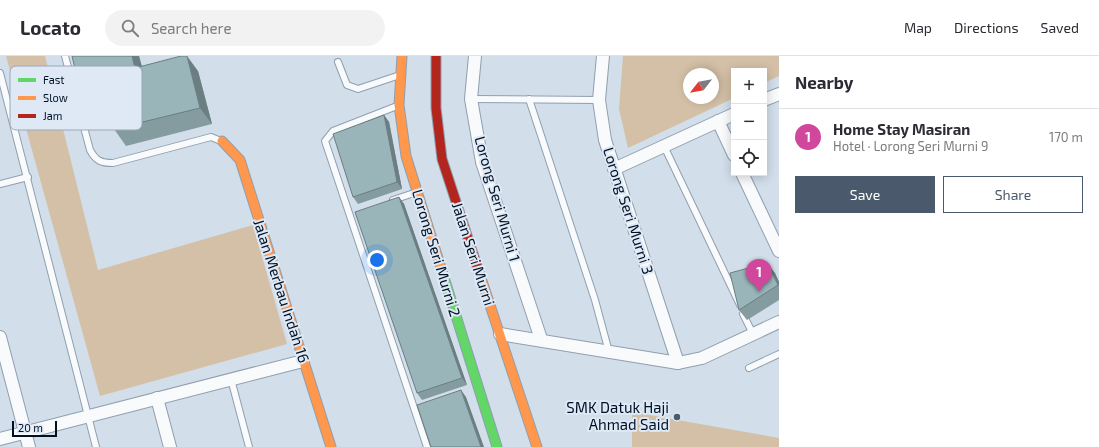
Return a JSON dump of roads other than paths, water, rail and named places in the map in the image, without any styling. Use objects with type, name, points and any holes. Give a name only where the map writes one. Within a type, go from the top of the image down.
[{"type":"street","name":"Lorong Seri Murni 2","points":[[402,56],[399,105],[406,156],[497,447]]},
{"type":"street","name":"Jalan Seri Murni","points":[[436,56],[434,86],[436,124],[442,158],[537,447]]},
{"type":"street","name":"Lorong Seri Murni 1","points":[[475,56],[471,99],[482,162],[541,339]]},
{"type":"street","name":"Lorong Seri Murni 3","points":[[603,56],[599,100],[604,140],[678,363]]},
{"type":"street","points":[[767,99],[778,97]]},
{"type":"street","points":[[614,169],[731,115]]},
{"type":"street","points":[[718,121],[731,149]]},
{"type":"street","name":"Jalan Merbau Indah 16","points":[[222,141],[240,160],[331,447]]},
{"type":"street","points":[[743,176],[779,251]]},
{"type":"street","points":[[500,334],[541,339],[678,363],[702,358],[779,322]]},
{"type":"street","points":[[0,337],[29,447]]},
{"type":"street","points":[[0,439],[303,361]]},
{"type":"street","points":[[156,398],[170,447]]},
{"type":"lane","points":[[65,56],[68,66]]},
{"type":"lane","points":[[338,62],[347,85],[358,89],[400,75]]},
{"type":"lane","points":[[0,73],[10,110]]},
{"type":"lane","points":[[471,99],[599,100]]},
{"type":"lane","points":[[530,99],[595,300],[610,352]]},
{"type":"lane","points":[[399,105],[333,131],[325,141],[427,447]]},
{"type":"lane","points":[[15,130],[96,447]]},
{"type":"lane","points":[[85,130],[90,150],[95,159],[104,163],[112,163],[210,137],[222,141]]},
{"type":"lane","points":[[664,146],[753,334]]},
{"type":"lane","points":[[0,184],[28,177]]},
{"type":"lane","points":[[387,202],[417,192]]},
{"type":"lane","points":[[351,216],[358,213]]},
{"type":"lane","points":[[749,368],[779,354]]},
{"type":"lane","points":[[231,379],[250,447]]},
{"type":"place","name":"Home Stay Masiran","points":[[759,292]]},
{"type":"place","name":"SMK Datuk Haji Ahmad Said","points":[[677,417]]}]
